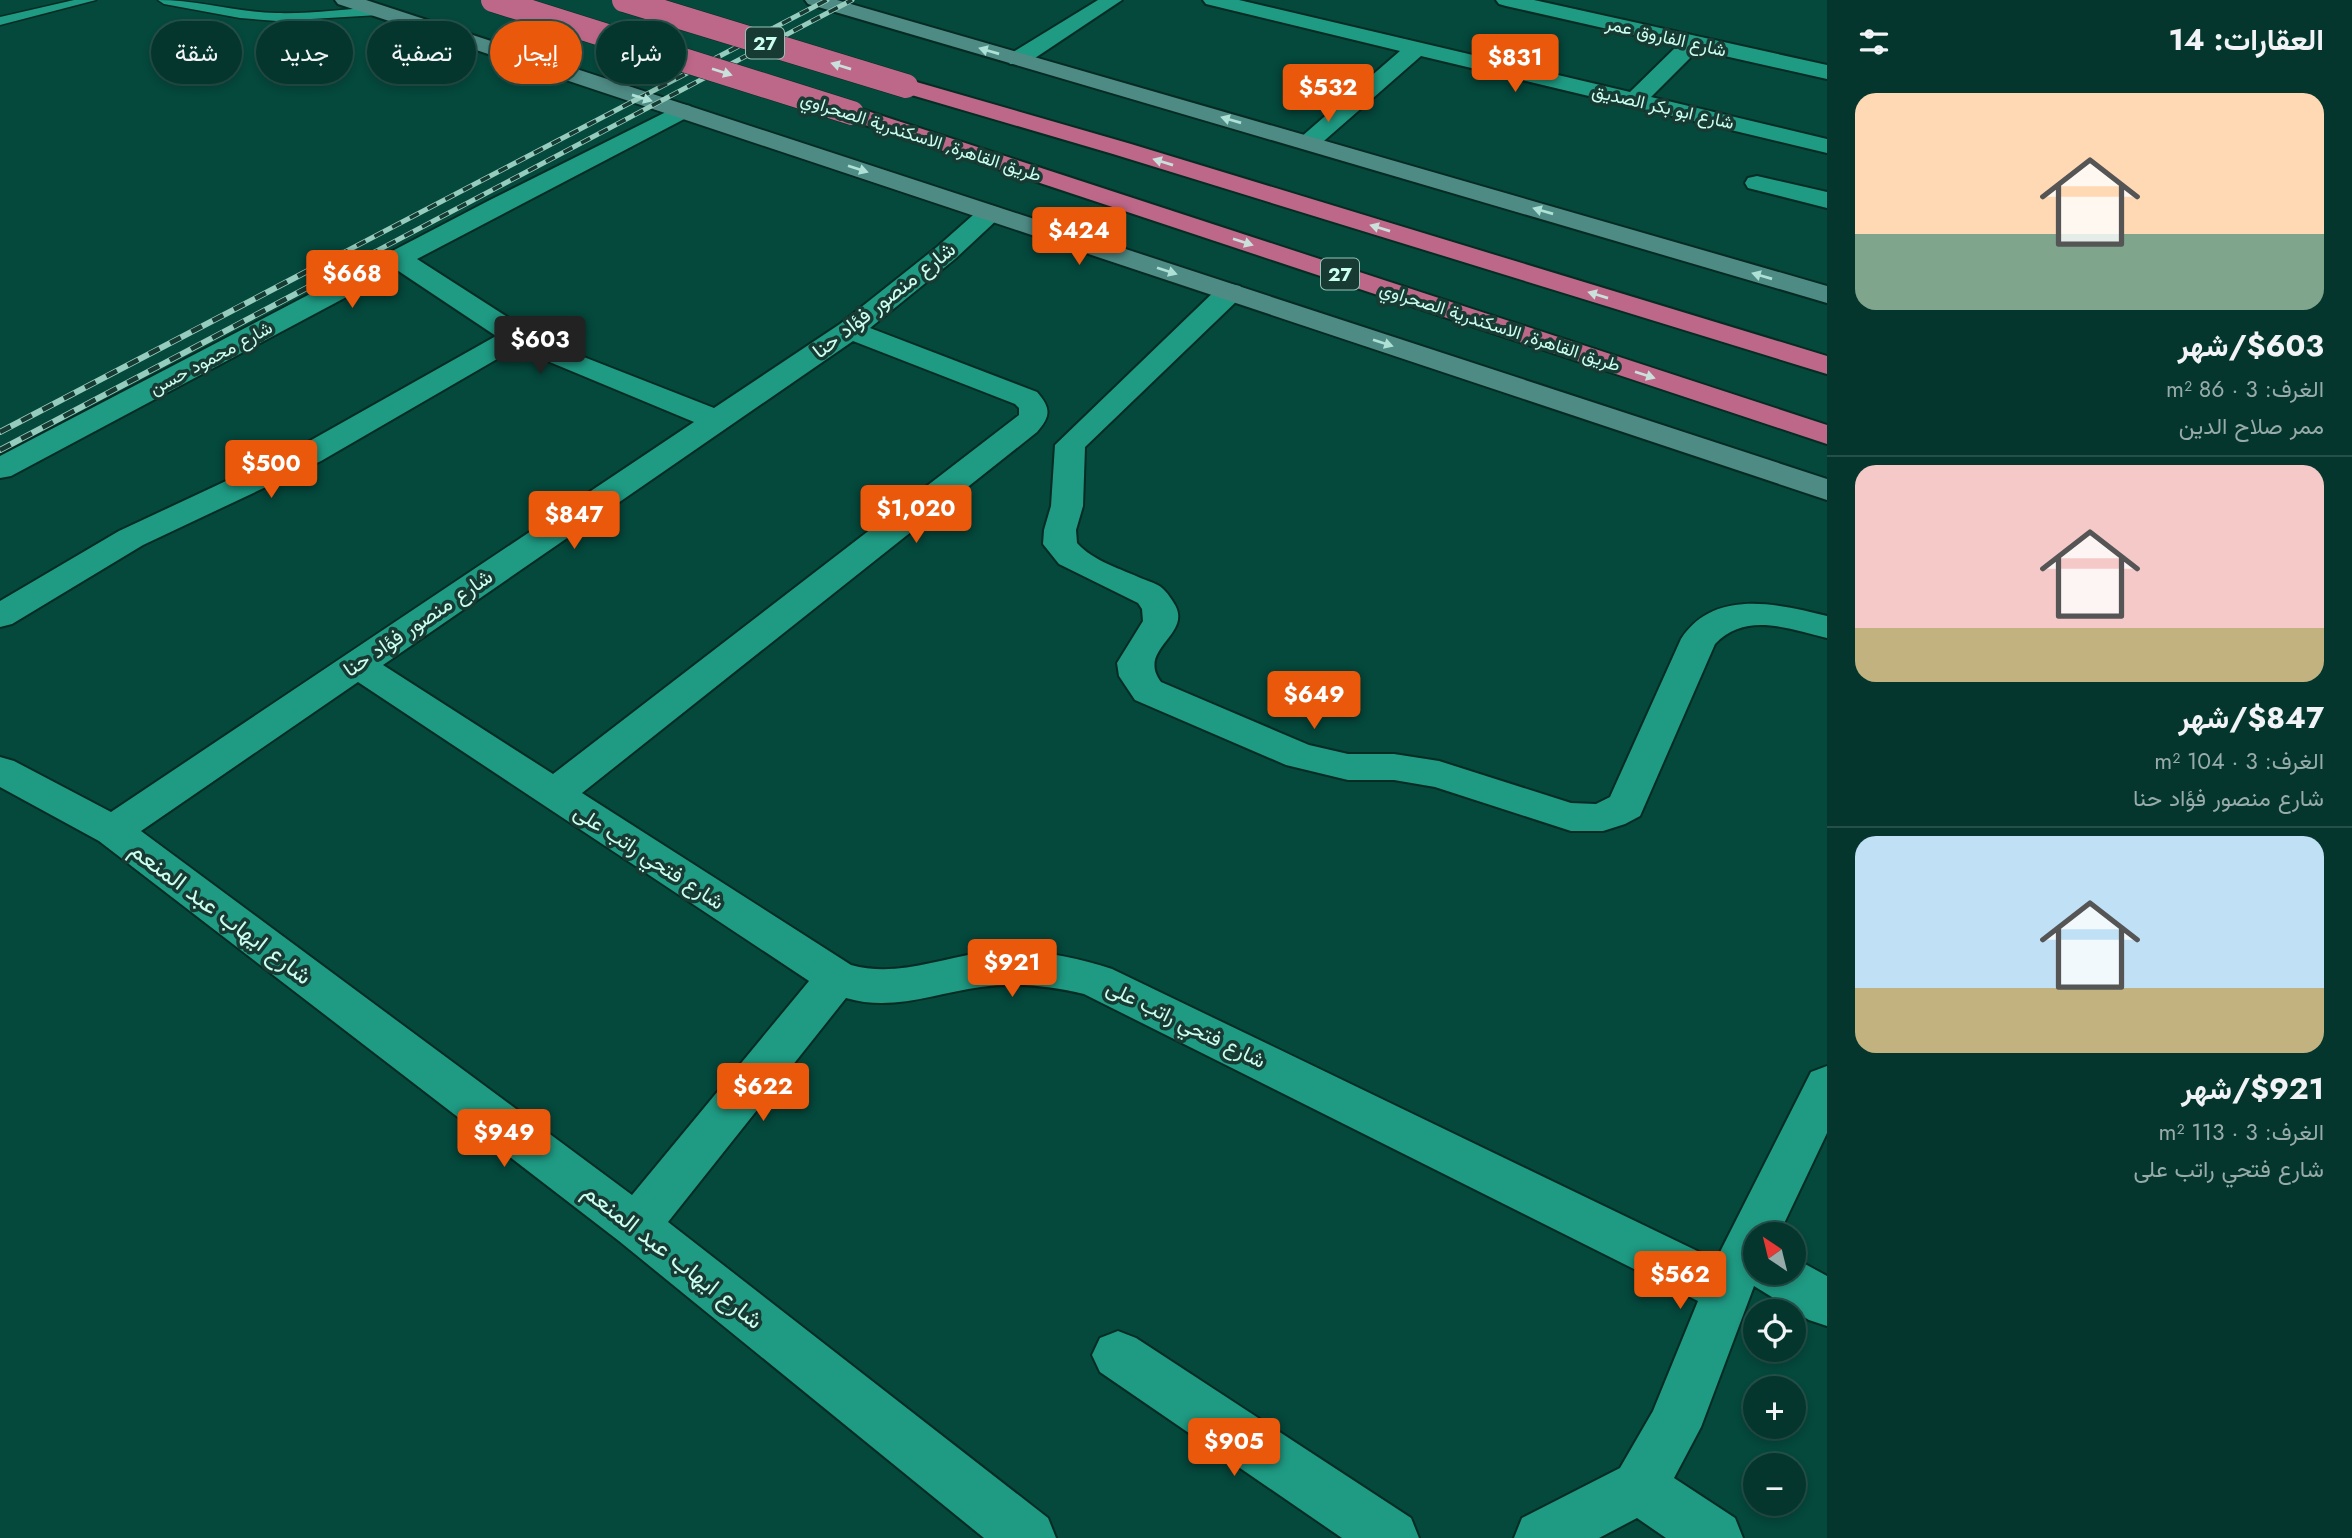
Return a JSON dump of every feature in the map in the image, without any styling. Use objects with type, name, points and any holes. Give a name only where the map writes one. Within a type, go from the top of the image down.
[{"type":"highway","name":"طريق القاهرة, الاسكندرية الصحراوي","points":[[493,0],[852,113],[1827,435]]},
{"type":"highway","name":"طريق القاهرة, الاسكندرية الصحراوي","points":[[624,0],[1827,365]]},
{"type":"street","points":[[345,0],[1827,490]]},
{"type":"street","points":[[815,0],[1827,295]]},
{"type":"street","points":[[1018,59],[1112,0]]},
{"type":"street","name":"شارع ابو بكر الصديق","points":[[1213,0],[1827,146]]},
{"type":"street","name":"شارع الفاروق عمر","points":[[1506,0],[1827,72]]},
{"type":"street","points":[[1635,100],[1692,43]]},
{"type":"street","points":[[1309,142],[1417,48]]},
{"type":"street","name":"شارع محمود حسن","points":[[0,469],[682,111]]},
{"type":"street","points":[[1757,183],[1827,200]]},
{"type":"street","name":"شارع منصور فؤاد حنا","points":[[113,831],[356,664],[720,421],[850,330],[946,253],[990,213]]},
{"type":"street","points":[[398,258],[515,337],[538,349],[720,421]]},
{"type":"street","points":[[1230,292],[1070,445],[1067,506],[1060,530],[1060,544],[1071,557],[1150,595],[1159,604],[1163,614],[1160,624],[1134,659],[1133,670],[1138,681],[1148,691],[1300,756],[1348,767],[1417,769],[1563,815],[1582,819],[1600,818],[1615,814],[1626,806],[1706,628],[1718,620],[1756,614],[1778,615],[1827,627]]},
{"type":"street","points":[[553,794],[1034,417],[1034,407],[1026,398],[850,330]]},
{"type":"street","points":[[0,616],[131,538],[310,454],[515,337]]},
{"type":"street","name":"شارع فتحي راتب على","points":[[356,664],[837,978],[878,989],[898,988],[977,970],[1008,967],[1048,969],[1097,981],[1743,1267]]},
{"type":"street","name":"شارع ايهاب عبد المنعم","points":[[0,770],[113,831],[636,1226],[1028,1538]]},
{"type":"street","points":[[636,1226],[837,978]]},
{"type":"street","points":[[1770,1222],[1824,1096]]},
{"type":"street","points":[[1542,1538],[1639,1487],[1674,1427],[1743,1284]]},
{"type":"street","name":"شارع فتحي راتب على","points":[[1785,1285],[1827,1303]]},
{"type":"street","points":[[1118,1355],[1391,1538]]},
{"type":"street","points":[[1639,1487],[1715,1538]]},
{"type":"lane","points":[[0,21],[90,0]]},
{"type":"lane","points":[[164,0],[240,14],[277,17],[379,11]]},
{"type":"railway","points":[[339,255],[827,0]]},
{"type":"railway","points":[[369,255],[852,0]]},
{"type":"railway","points":[[0,432],[342,253]]},
{"type":"railway","points":[[0,450],[373,253]]}]
